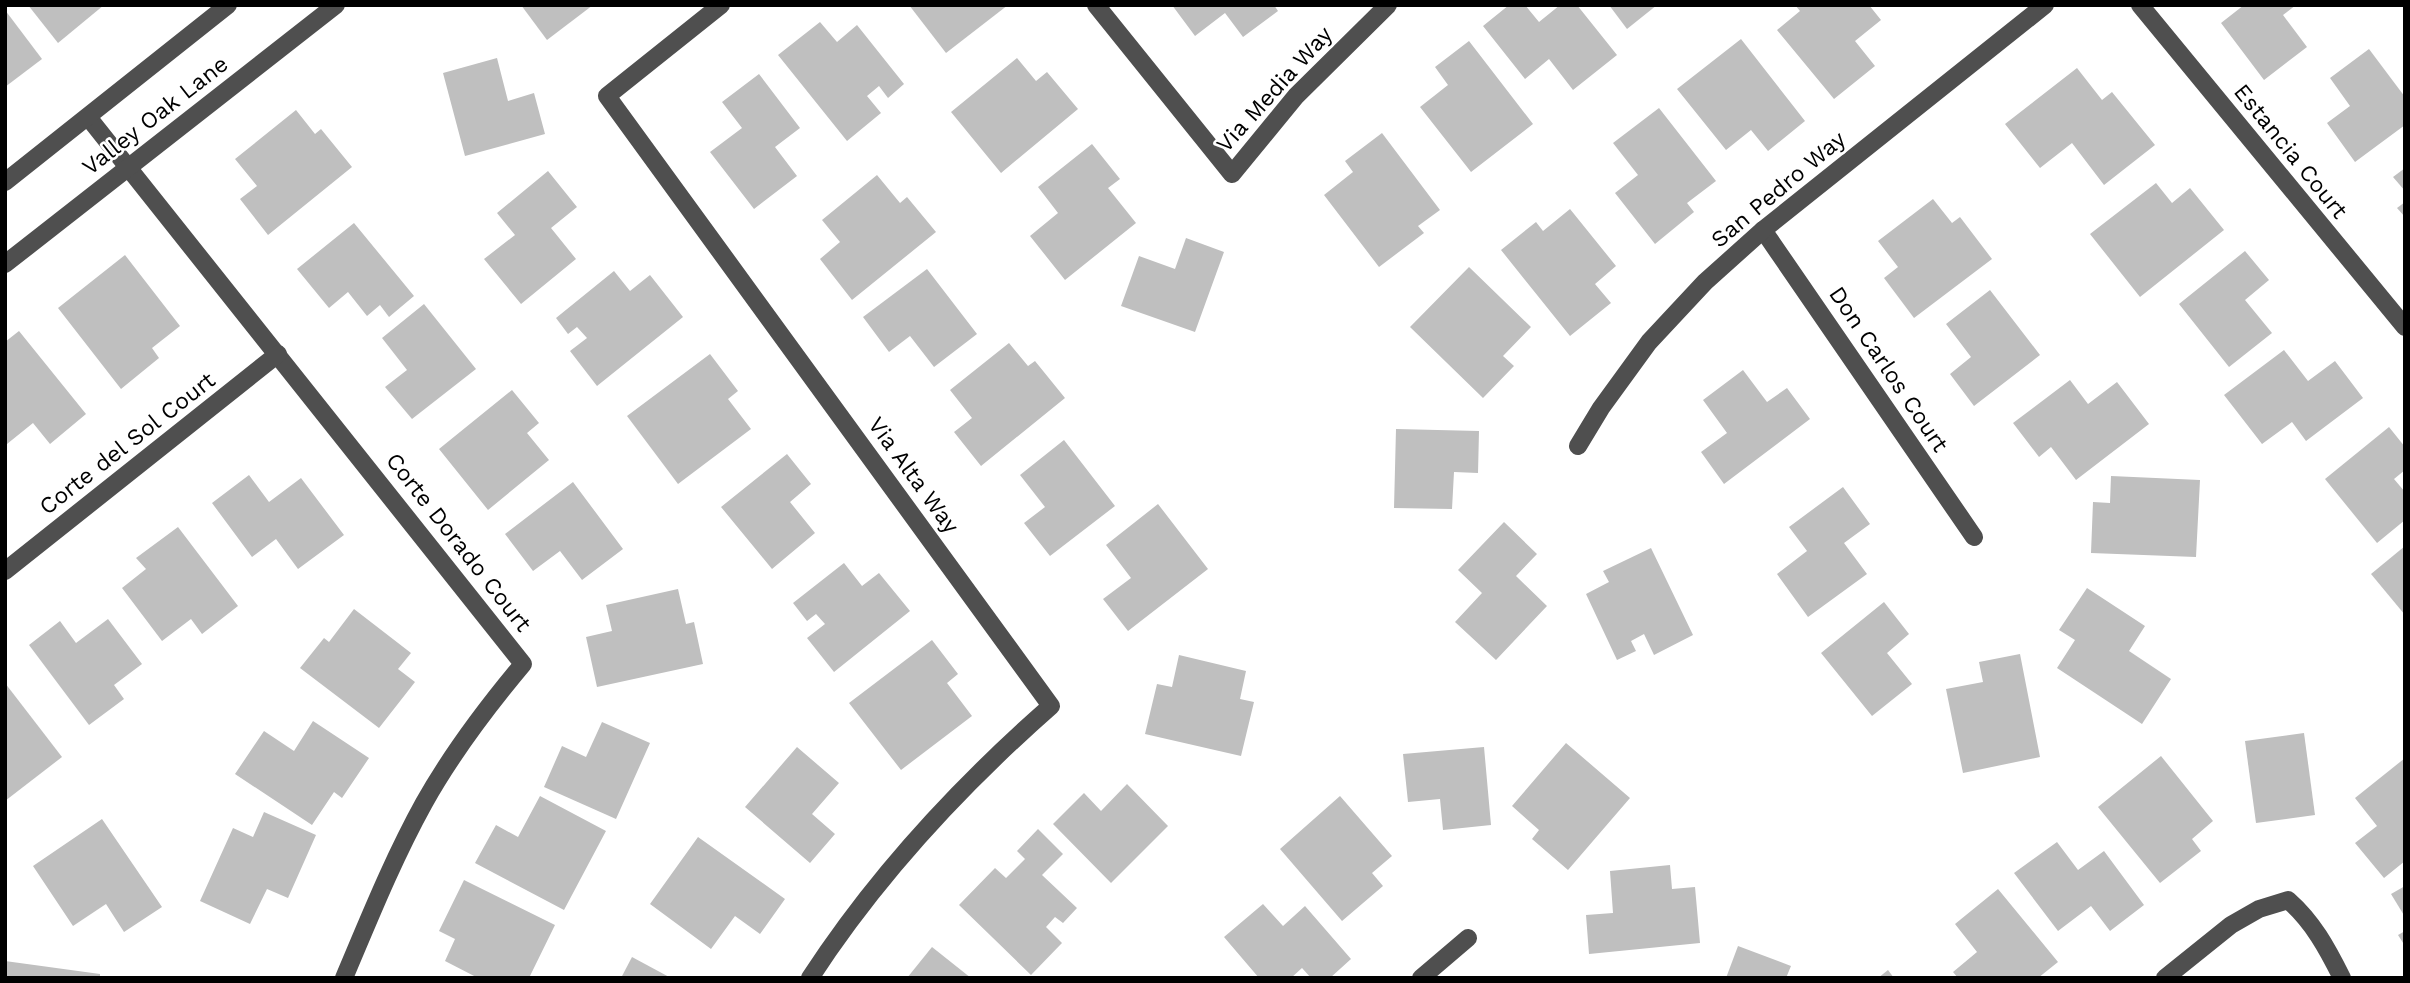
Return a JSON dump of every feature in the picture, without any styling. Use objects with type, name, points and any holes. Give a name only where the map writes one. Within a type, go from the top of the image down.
[{"type":"street","name":"Valley Oak Lane","points":[[5,182],[228,5]]},
{"type":"street","name":"Valley Oak Lane","points":[[5,264],[335,5]]},
{"type":"street","name":"Via Alta Way","points":[[721,5],[607,96],[1051,706],[1002,749],[941,810],[884,876],[831,945],[810,978]]},
{"type":"street","name":"Via Media Way","points":[[1096,5],[1231,174],[1296,96],[1388,5]]},
{"type":"street","name":"San Pedro Way","points":[[1578,446],[1601,408],[1649,342],[1705,282],[1763,230],[2045,5]]},
{"type":"street","name":"Estancia Court","points":[[2140,5],[2405,327]]},
{"type":"street","name":"Corte Dorado Court","points":[[88,117],[523,664],[496,696],[424,803],[389,874],[344,978]]},
{"type":"street","name":"Don Carlos Court","points":[[1763,230],[1974,537]]},
{"type":"street","name":"Corte del Sol Court","points":[[5,571],[278,354]]},
{"type":"street","points":[[2165,978],[2231,925],[2259,909],[2288,900],[2306,915],[2342,978]]},
{"type":"street","points":[[1421,978],[1468,938]]},
{"type":"building","points":[[28,5],[104,5],[58,43]]},
{"type":"building","points":[[521,5],[593,5],[547,40]]},
{"type":"building","points":[[909,5],[1008,5],[946,53]]},
{"type":"building","points":[[1172,5],[1274,5],[1278,11],[1243,37],[1225,13],[1195,36]]},
{"type":"building","points":[[1509,5],[1525,5],[1539,22],[1560,5],[1577,5],[1617,55],[1573,90],[1549,59],[1525,79],[1483,26]]},
{"type":"building","points":[[1609,5],[1657,5],[1627,29]]},
{"type":"building","points":[[1795,5],[1869,5],[1881,20],[1855,41],[1875,66],[1834,99],[1777,30],[1800,11]]},
{"type":"building","points":[[2244,5],[2296,5],[2283,15],[2307,47],[2264,80],[2221,23]]},
{"type":"building","points":[[5,10],[42,59],[5,87]]},
{"type":"building","points":[[820,22],[837,42],[857,25],[904,84],[888,98],[879,86],[867,96],[881,113],[847,141],[778,55]]},
{"type":"building","points":[[1741,39],[1805,121],[1768,151],[1751,130],[1726,150],[1677,89]]},
{"type":"building","points":[[1469,41],[1533,124],[1471,172],[1420,107],[1448,85],[1435,67]]},
{"type":"building","points":[[2369,49],[2405,97],[2405,125],[2355,162],[2327,123],[2350,106],[2330,78]]},
{"type":"building","points":[[497,58],[508,101],[534,93],[545,134],[465,156],[443,73]]},
{"type":"building","points":[[1017,58],[1036,81],[1047,72],[1078,109],[1001,173],[951,112]]},
{"type":"building","points":[[2077,68],[2102,100],[2112,92],[2155,145],[2104,185],[2072,143],[2040,168],[2005,124]]},
{"type":"building","points":[[759,74],[800,128],[775,147],[797,176],[754,209],[710,152],[742,128],[722,102]]},
{"type":"building","points":[[1659,108],[1716,181],[1687,203],[1694,212],[1655,244],[1615,193],[1638,175],[1613,143]]},
{"type":"building","points":[[296,110],[315,134],[321,129],[352,167],[268,235],[240,199],[257,186],[235,159]]},
{"type":"building","points":[[1382,133],[1440,210],[1418,226],[1424,233],[1379,267],[1324,195],[1353,172],[1345,161]]},
{"type":"building","points":[[1092,144],[1120,179],[1108,188],[1136,223],[1065,280],[1030,236],[1058,213],[1038,187]]},
{"type":"building","points":[[2405,168],[2405,191],[2393,177]]},
{"type":"building","points":[[548,171],[577,207],[551,228],[576,259],[521,304],[484,259],[515,235],[497,213]]},
{"type":"building","points":[[877,175],[900,203],[907,197],[936,232],[852,300],[820,259],[840,242],[822,220]]},
{"type":"building","points":[[2156,183],[2172,203],[2190,188],[2224,230],[2140,297],[2090,234]]},
{"type":"building","points":[[1933,199],[1952,223],[1960,217],[1992,259],[1914,318],[1884,278],[1898,267],[1878,241]]},
{"type":"building","points":[[2405,202],[2405,217],[2397,208]]},
{"type":"building","points":[[1570,209],[1616,266],[1595,284],[1611,303],[1570,336],[1501,250],[1536,222],[1543,231]]},
{"type":"building","points":[[354,223],[414,296],[389,317],[380,305],[367,316],[348,292],[329,308],[297,269]]},
{"type":"building","points":[[1186,238],[1224,252],[1195,332],[1121,306],[1139,256],[1175,269]]},
{"type":"building","points":[[2245,251],[2269,280],[2245,300],[2272,333],[2229,367],[2179,304]]},
{"type":"building","points":[[125,255],[180,326],[152,348],[159,358],[121,389],[58,308]]},
{"type":"building","points":[[1469,267],[1531,327],[1503,356],[1514,366],[1483,398],[1410,327]]},
{"type":"building","points":[[927,269],[977,334],[934,367],[910,336],[889,352],[863,317]]},
{"type":"building","points":[[614,271],[630,291],[650,275],[683,317],[597,386],[570,351],[587,338],[577,327],[568,334],[556,318]]},
{"type":"building","points":[[1990,290],[2040,355],[1974,406],[1950,374],[1971,357],[1946,324]]},
{"type":"building","points":[[424,304],[476,369],[412,419],[385,387],[407,370],[382,338]]},
{"type":"building","points":[[19,331],[86,414],[50,444],[33,423],[7,444],[5,442],[5,342]]},
{"type":"building","points":[[1009,343],[1028,366],[1035,361],[1065,398],[981,466],[954,432],[972,418],[950,390]]},
{"type":"building","points":[[2284,350],[2308,381],[2335,361],[2363,398],[2306,441],[2292,422],[2262,444],[2224,395]]},
{"type":"building","points":[[710,354],[738,391],[728,399],[751,429],[678,484],[627,416]]},
{"type":"building","points":[[1743,370],[1767,402],[1787,388],[1810,419],[1724,484],[1701,452],[1727,433],[1703,400]]},
{"type":"building","points":[[2070,380],[2088,404],[2117,382],[2149,424],[2076,480],[2051,447],[2039,457],[2013,423]]},
{"type":"building","points":[[512,390],[539,423],[527,433],[549,460],[488,510],[439,449]]},
{"type":"building","points":[[2389,427],[2405,447],[2405,470],[2394,479],[2405,492],[2405,520],[2377,543],[2325,479]]},
{"type":"building","points":[[1396,429],[1479,431],[1478,473],[1454,472],[1452,509],[1394,508]]},
{"type":"building","points":[[1064,440],[1115,506],[1050,556],[1024,523],[1045,507],[1020,475]]},
{"type":"building","points":[[787,454],[811,484],[790,502],[815,533],[772,569],[721,507]]},
{"type":"building","points":[[249,475],[269,502],[301,478],[344,535],[298,569],[276,539],[252,557],[212,503]]},
{"type":"building","points":[[2111,476],[2200,480],[2196,557],[2091,553],[2093,502],[2110,503]]},
{"type":"building","points":[[573,482],[623,549],[582,580],[560,551],[533,571],[505,534]]},
{"type":"building","points":[[1843,487],[1870,524],[1844,543],[1867,574],[1808,617],[1777,574],[1807,551],[1789,527]]},
{"type":"building","points":[[1158,504],[1208,569],[1128,631],[1103,599],[1131,578],[1106,545]]},
{"type":"building","points":[[1504,522],[1537,554],[1516,576],[1547,606],[1496,660],[1455,622],[1482,593],[1458,570]]},
{"type":"building","points":[[178,527],[238,606],[202,634],[191,619],[162,641],[122,588],[146,569],[136,558]]},
{"type":"building","points":[[2405,546],[2405,615],[2371,574]]},
{"type":"building","points":[[1651,548],[1693,635],[1654,655],[1644,634],[1631,641],[1636,651],[1617,660],[1586,594],[1609,582],[1603,571]]},
{"type":"building","points":[[844,563],[862,586],[879,573],[910,611],[834,672],[807,638],[825,624],[816,614],[807,621],[793,603]]},
{"type":"building","points":[[2087,588],[2145,626],[2129,651],[2171,679],[2142,724],[2057,668],[2075,640],[2059,630]]},
{"type":"building","points":[[678,589],[686,624],[694,622],[703,664],[597,687],[586,637],[612,631],[606,605]]},
{"type":"building","points":[[1884,602],[1909,634],[1887,653],[1912,684],[1872,716],[1821,653]]},
{"type":"building","points":[[354,609],[411,653],[398,669],[415,682],[379,728],[300,668],[324,638],[329,642]]},
{"type":"building","points":[[108,619],[142,664],[114,685],[124,699],[89,725],[29,645],[60,621],[76,643]]},
{"type":"building","points":[[932,640],[958,674],[947,683],[972,716],[901,770],[849,703]]},
{"type":"building","points":[[2020,654],[2040,757],[1963,773],[1946,689],[1983,682],[1979,662]]},
{"type":"building","points":[[1179,655],[1246,671],[1240,699],[1254,702],[1241,756],[1145,734],[1157,684],[1172,687]]},
{"type":"building","points":[[5,683],[62,757],[5,801]]},
{"type":"building","points":[[313,721],[369,758],[342,798],[334,792],[312,825],[235,774],[264,731],[294,751]]},
{"type":"building","points":[[602,722],[650,743],[616,819],[544,787],[562,746],[586,757]]},
{"type":"building","points":[[2304,733],[2315,815],[2256,823],[2245,741]]},
{"type":"building","points":[[1566,743],[1630,798],[1568,870],[1532,839],[1539,830],[1512,806]]},
{"type":"building","points":[[797,747],[839,783],[812,814],[835,834],[810,863],[745,807]]},
{"type":"building","points":[[1484,747],[1491,825],[1443,830],[1440,799],[1408,802],[1403,754]]},
{"type":"building","points":[[2161,756],[2213,821],[2192,839],[2201,851],[2160,883],[2098,807]]},
{"type":"building","points":[[2405,758],[2405,861],[2384,878],[2355,843],[2377,826],[2355,798]]},
{"type":"building","points":[[1127,784],[1168,826],[1111,883],[1053,824],[1084,793],[1101,811]]},
{"type":"building","points":[[540,796],[606,831],[564,910],[475,863],[496,825],[518,837]]},
{"type":"building","points":[[1340,796],[1392,856],[1372,873],[1383,886],[1342,921],[1280,849]]},
{"type":"building","points":[[264,812],[316,835],[288,898],[267,889],[250,924],[200,901],[233,828],[253,837]]},
{"type":"building","points":[[102,819],[162,907],[124,932],[106,904],[73,926],[33,866]]},
{"type":"building","points":[[1038,829],[1063,854],[1042,875],[1077,908],[1063,923],[1055,917],[1046,927],[1062,943],[1031,975],[959,905],[995,868],[1006,878],[1025,859],[1017,851]]},
{"type":"building","points":[[698,837],[785,899],[760,934],[735,916],[711,949],[650,904]]},
{"type":"building","points":[[2057,842],[2078,870],[2104,851],[2144,905],[2110,931],[2091,906],[2058,931],[2014,873]]},
{"type":"building","points":[[1670,865],[1672,889],[1695,887],[1700,943],[1589,954],[1586,915],[1613,913],[1610,871]]},
{"type":"building","points":[[464,880],[555,925],[529,978],[478,978],[445,961],[455,939],[439,931]]},
{"type":"building","points":[[2405,886],[2405,917],[2391,894]]},
{"type":"building","points":[[1998,889],[2058,962],[2038,978],[1958,978],[1953,972],[1977,952],[1955,924]]},
{"type":"building","points":[[1263,904],[1283,926],[1305,906],[1351,959],[1330,978],[1311,978],[1302,968],[1291,978],[1259,978],[1224,937]]},
{"type":"building","points":[[2405,931],[2405,946],[2398,935]]},
{"type":"building","points":[[1738,946],[1791,966],[1786,978],[1726,978]]},
{"type":"building","points":[[932,947],[971,978],[907,978]]},
{"type":"building","points":[[632,957],[671,978],[621,978]]},
{"type":"building","points":[[5,961],[100,974],[100,978],[5,978]]},
{"type":"building","points":[[1888,970],[1894,978],[1878,978]]}]
